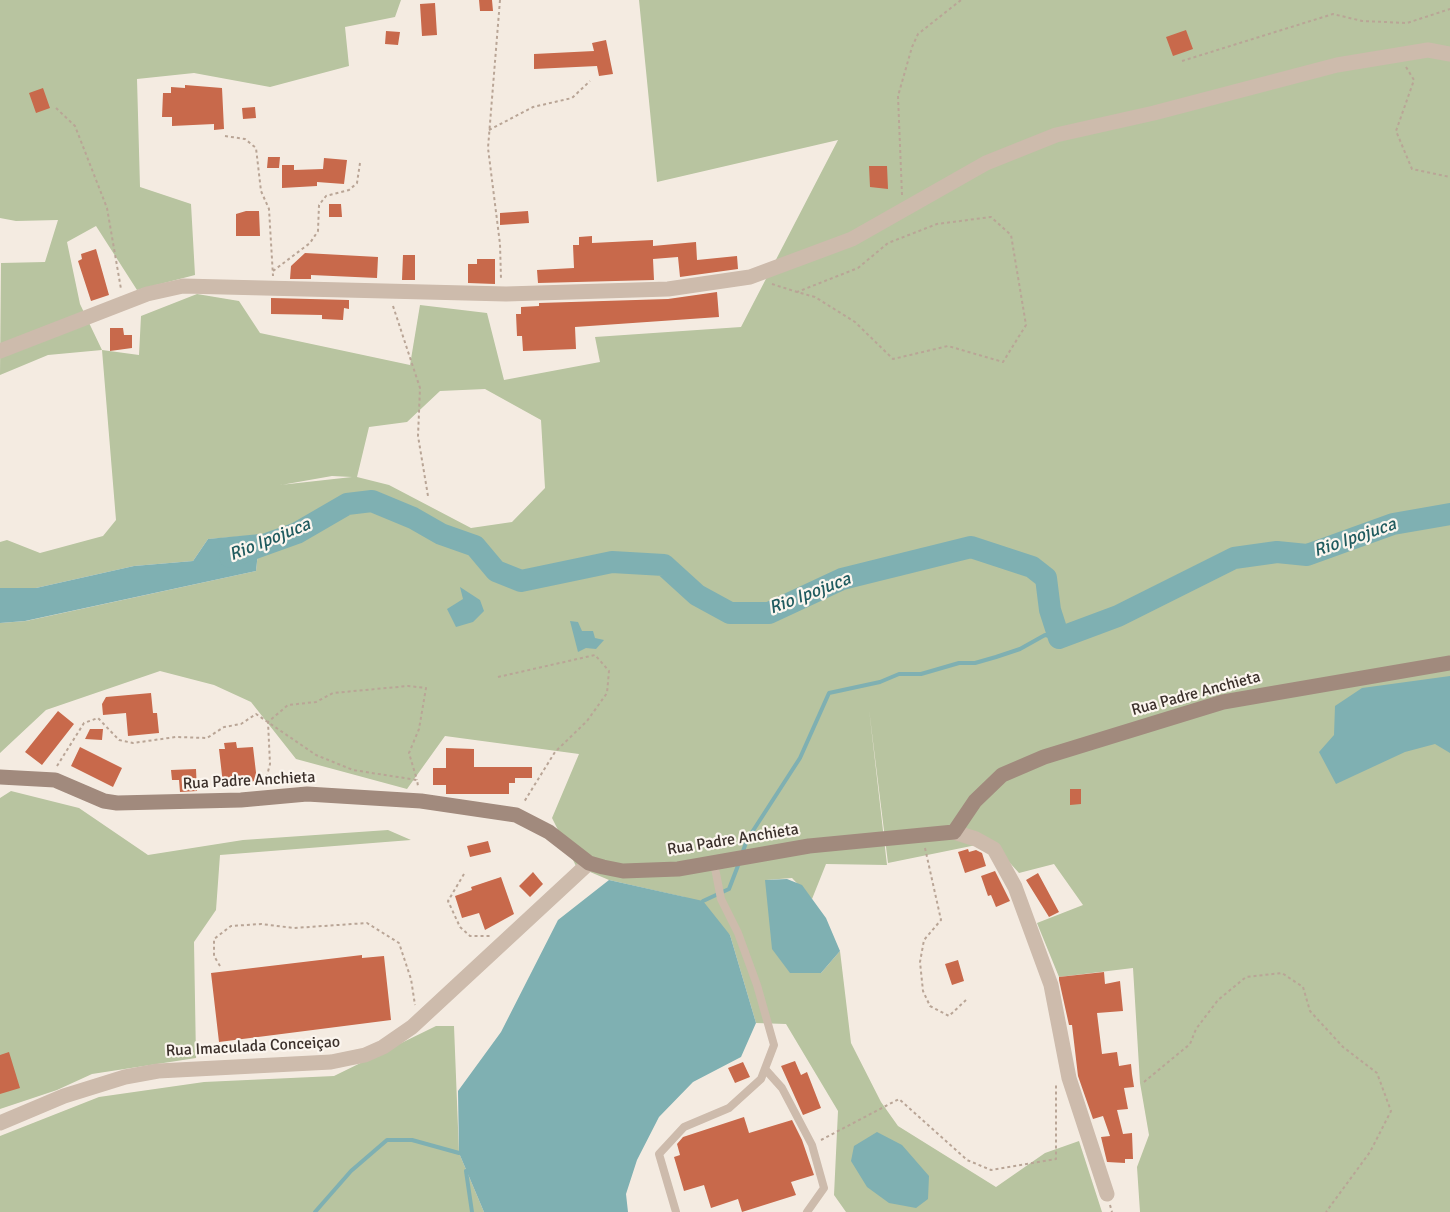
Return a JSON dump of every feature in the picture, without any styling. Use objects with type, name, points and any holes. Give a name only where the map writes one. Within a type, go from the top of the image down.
[{"type":"street","points":[[0,351],[165,288],[183,286],[387,289],[501,294],[650,290],[708,285],[750,277],[852,239],[987,163],[1056,135],[1154,113],[1337,65],[1428,50],[1450,54]]},
{"type":"street","name":"Rua Padre Anchieta","points":[[0,777],[50,779],[104,801],[117,803],[154,804],[307,794],[421,801],[516,815],[549,832],[589,863],[623,871],[678,869],[809,846],[954,832],[975,801],[989,786],[1022,764],[1223,702],[1450,663]]},
{"type":"street","points":[[954,832],[984,843],[993,849],[1015,887],[1051,986],[1068,1070],[1107,1194]]},
{"type":"street","name":"Rua Imaculada Conceiçao","points":[[0,1123],[64,1095],[125,1077],[159,1071],[351,1059],[383,1047],[417,1023],[589,863]]},
{"type":"lane","points":[[676,1212],[659,1154],[684,1128],[729,1108],[761,1079],[774,1045],[757,985],[738,933],[721,899],[714,863]]},
{"type":"lane","points":[[765,1069],[782,1088],[812,1145],[824,1188],[807,1212]]},
{"type":"path","points":[[500,0],[488,148],[502,263],[501,294]]},
{"type":"path","points":[[904,211],[899,167],[898,96],[918,34],[961,0]]},
{"type":"path","points":[[1182,61],[1333,14],[1362,21],[1407,23],[1450,9]]},
{"type":"path","points":[[1398,54],[1414,80],[1396,131],[1412,170],[1450,177]]},
{"type":"path","points":[[489,130],[533,107],[572,98],[590,81]]},
{"type":"path","points":[[56,108],[75,126],[107,208],[123,303]]},
{"type":"path","points":[[225,136],[244,139],[256,148],[261,191],[268,209],[274,287]]},
{"type":"path","points":[[273,271],[310,243],[318,231],[319,205],[326,196],[349,190],[357,183],[360,163]]},
{"type":"path","points":[[750,277],[797,292],[815,297],[855,322],[893,359],[948,346],[1003,362],[1026,325],[1011,235],[991,217],[937,224],[888,243],[858,268],[797,292]]},
{"type":"path","points":[[387,289],[420,388],[418,436],[428,496]]},
{"type":"path","points":[[498,677],[595,655],[609,671],[607,693],[587,721],[555,752],[516,815]]},
{"type":"path","points":[[268,722],[288,705],[316,702],[333,693],[408,686],[426,687],[419,729],[409,753],[421,801]]},
{"type":"path","points":[[50,779],[84,723],[91,720],[98,718],[119,740],[133,742],[176,737],[207,738],[224,727],[241,724],[256,714],[315,755],[353,770],[417,780]]},
{"type":"path","points":[[262,798],[270,764],[268,722]]},
{"type":"path","points":[[923,836],[941,920],[924,940],[920,962],[922,991],[930,1006],[949,1016],[966,1000]]},
{"type":"path","points":[[464,874],[448,901],[460,927],[470,936],[514,935]]},
{"type":"path","points":[[220,966],[213,956],[213,939],[231,926],[261,924],[294,928],[367,922],[399,943],[411,979],[417,1023]]},
{"type":"path","points":[[1144,1083],[1190,1044],[1196,1029],[1218,1000],[1246,977],[1282,973],[1303,987],[1310,1011],[1343,1047],[1377,1073],[1391,1111],[1370,1152],[1326,1212]]},
{"type":"path","points":[[812,1145],[898,1099],[967,1160],[991,1170],[1056,1159],[1056,1078],[1068,1070]]},
{"type":"green space","points":[[0,0],[401,0],[395,17],[345,27],[349,66],[270,87],[194,73],[137,79],[140,187],[191,204],[195,275],[137,290],[96,226],[67,242],[80,304],[102,350],[48,355],[0,375],[1,263],[45,262],[58,220],[16,221],[0,218]]},
{"type":"green space","points":[[639,0],[1450,0],[1450,1212],[1140,1212],[1137,1167],[1149,1135],[1140,1083],[1133,968],[1059,977],[1037,923],[1083,905],[1054,864],[1019,873],[991,842],[888,863],[869,709],[887,865],[826,864],[812,899],[792,878],[766,880],[791,973],[821,973],[840,951],[851,1043],[881,1102],[898,1126],[996,1187],[1045,1153],[1079,1141],[1102,1212],[846,1212],[834,1195],[838,1111],[786,1024],[756,1023],[730,935],[684,897],[609,880],[576,866],[552,818],[579,754],[445,736],[407,789],[296,759],[251,702],[214,685],[160,671],[46,710],[0,753],[0,623],[26,621],[256,571],[260,535],[208,539],[193,561],[134,566],[36,588],[0,588],[0,542],[7,540],[40,553],[103,536],[116,520],[102,350],[139,355],[141,316],[197,294],[239,301],[260,333],[410,365],[420,305],[487,313],[504,380],[600,362],[595,337],[741,327],[838,140],[657,182]],"holes":[[[485,389],[541,420],[545,488],[512,522],[471,528],[389,485],[357,477],[369,427],[407,422],[440,391]],[[332,476],[352,477],[283,485]]]},
{"type":"green space","points":[[11,791],[79,808],[148,855],[243,840],[388,830],[411,840],[220,855],[216,910],[194,942],[196,1058],[92,1074],[57,1090],[0,1109],[0,798]]},
{"type":"green space","points":[[436,1026],[454,1026],[459,1153],[484,1212],[0,1212],[0,1136],[99,1097],[204,1082],[334,1076]]},
{"type":"water","points":[[260,534],[256,571],[25,621],[0,623],[0,588],[36,588],[134,566],[193,561],[208,539]]},
{"type":"water","points":[[460,587],[480,600],[484,611],[473,622],[456,627],[447,609],[463,599]]},
{"type":"water","points":[[570,621],[578,622],[582,631],[593,631],[595,638],[604,640],[596,649],[586,648],[578,652]]},
{"type":"water","points":[[1450,676],[1450,753],[1435,744],[1405,752],[1336,784],[1319,752],[1334,735],[1335,706],[1362,688]]},
{"type":"water","points":[[787,879],[802,885],[826,918],[840,951],[821,973],[790,973],[772,949],[765,880]]},
{"type":"water","points":[[609,880],[703,901],[730,935],[756,1023],[741,1057],[693,1082],[659,1117],[637,1160],[626,1194],[628,1212],[484,1212],[459,1153],[458,1091],[501,1032],[558,920]]},
{"type":"water","points":[[877,1132],[902,1145],[929,1176],[928,1199],[916,1208],[889,1203],[867,1187],[851,1161],[854,1146]]},
{"type":"building","points":[[479,0],[492,0],[493,11],[480,11]]},
{"type":"building","points":[[435,3],[437,35],[422,36],[420,4]]},
{"type":"building","points":[[1186,30],[1193,49],[1173,56],[1166,37]]},
{"type":"building","points":[[386,31],[400,32],[398,45],[385,44]]},
{"type":"building","points":[[606,40],[613,74],[599,76],[597,66],[534,69],[534,54],[594,51],[592,43]]},
{"type":"building","points":[[185,85],[222,88],[224,129],[214,130],[214,124],[172,126],[172,117],[162,117],[163,93],[171,93],[171,87],[185,88]]},
{"type":"building","points":[[43,88],[50,108],[36,113],[29,93]]},
{"type":"building","points":[[255,107],[256,118],[243,119],[242,108]]},
{"type":"building","points":[[268,157],[280,157],[279,168],[267,168]]},
{"type":"building","points":[[324,158],[347,160],[344,184],[317,182],[317,186],[282,188],[282,165],[294,165],[294,170],[323,169]]},
{"type":"building","points":[[869,166],[887,166],[888,189],[870,187]]},
{"type":"building","points":[[329,204],[341,204],[342,217],[329,217]]},
{"type":"building","points":[[259,211],[260,236],[236,236],[236,214]]},
{"type":"building","points":[[528,211],[529,223],[500,225],[500,213]]},
{"type":"building","points":[[592,236],[592,243],[653,240],[653,246],[696,242],[697,260],[737,256],[738,269],[680,277],[678,257],[653,259],[654,280],[538,283],[537,270],[574,268],[573,245],[579,245],[579,237]]},
{"type":"building","points":[[96,249],[109,295],[91,301],[78,261],[82,259],[81,254]]},
{"type":"building","points":[[305,253],[378,257],[377,278],[311,275],[311,279],[290,279],[291,266]]},
{"type":"building","points":[[403,255],[415,255],[415,280],[402,280]]},
{"type":"building","points":[[477,259],[495,259],[495,284],[468,283],[468,264],[477,264]]},
{"type":"building","points":[[717,292],[719,317],[575,327],[576,349],[523,351],[522,336],[517,336],[516,314],[521,314],[521,307],[539,306],[539,303],[668,299]]},
{"type":"building","points":[[271,298],[349,300],[349,309],[344,308],[343,320],[322,319],[322,315],[271,314]]},
{"type":"building","points":[[110,328],[123,328],[124,335],[132,335],[132,348],[110,351]]},
{"type":"building","points":[[151,693],[153,713],[157,713],[159,733],[128,736],[126,713],[103,715],[102,704],[106,697]]},
{"type":"building","points":[[58,711],[74,724],[42,765],[25,752]]},
{"type":"building","points":[[90,729],[103,729],[102,740],[85,739]]},
{"type":"building","points":[[236,742],[237,748],[253,747],[257,781],[223,784],[219,749],[225,749],[224,743]]},
{"type":"building","points":[[80,747],[122,768],[113,787],[71,766]]},
{"type":"building","points":[[446,748],[474,749],[474,767],[532,767],[532,778],[515,778],[515,783],[509,783],[509,794],[446,794],[446,785],[433,785],[433,768],[446,768]]},
{"type":"building","points":[[196,769],[197,791],[180,792],[179,780],[172,780],[171,770]]},
{"type":"building","points":[[1070,789],[1081,789],[1081,804],[1070,805]]},
{"type":"building","points":[[488,841],[491,852],[470,857],[467,846]]},
{"type":"building","points":[[968,849],[969,852],[976,850],[982,853],[986,866],[965,873],[958,852]]},
{"type":"building","points":[[995,871],[1010,901],[996,907],[991,895],[988,896],[981,876]]},
{"type":"building","points":[[533,872],[543,884],[530,897],[519,886]]},
{"type":"building","points":[[1038,873],[1059,912],[1049,917],[1026,880]]},
{"type":"building","points":[[501,877],[514,914],[485,930],[479,913],[462,918],[455,896],[472,890],[471,887]]},
{"type":"building","points":[[362,955],[362,958],[384,956],[391,1020],[219,1042],[211,973]]},
{"type":"building","points":[[958,960],[964,981],[952,985],[945,964]]},
{"type":"building","points":[[1104,972],[1105,984],[1120,981],[1123,1011],[1097,1013],[1102,1054],[1117,1052],[1119,1066],[1131,1064],[1134,1087],[1124,1088],[1128,1109],[1117,1110],[1123,1134],[1132,1133],[1133,1159],[1125,1159],[1125,1163],[1107,1162],[1101,1137],[1110,1136],[1103,1116],[1093,1119],[1078,1076],[1072,1025],[1069,1025],[1059,980],[1059,977]]},
{"type":"building","points":[[9,1052],[20,1088],[0,1094],[0,1055]]},
{"type":"building","points":[[795,1061],[801,1075],[807,1072],[821,1108],[803,1115],[781,1066]]},
{"type":"building","points":[[743,1062],[750,1077],[735,1083],[728,1068]]},
{"type":"building","points":[[744,1117],[749,1133],[792,1120],[802,1140],[814,1175],[791,1182],[796,1195],[742,1212],[738,1199],[711,1208],[704,1185],[684,1191],[674,1157],[680,1155],[677,1144],[683,1137]]},
{"type":"waterway","name":"Rio Ipojuca","points":[[230,557],[297,533],[347,504],[372,501],[413,518],[441,534],[475,546],[496,571],[521,581],[612,562],[664,565],[697,595],[730,613],[769,613],[842,579],[971,547],[1032,567],[1046,578],[1050,610],[1059,638],[1118,616],[1234,558],[1277,552],[1307,555],[1393,524],[1450,514]]},
{"type":"waterway","points":[[742,854],[747,840],[800,758],[829,693],[880,682],[899,674],[921,674],[959,663],[975,663],[1020,649],[1045,635],[1059,638]]},
{"type":"waterway","points":[[703,901],[729,889],[739,863]]},
{"type":"waterway","points":[[315,1212],[351,1171],[387,1140],[412,1140],[459,1153]]},
{"type":"waterway","points":[[466,1171],[472,1212]]}]
